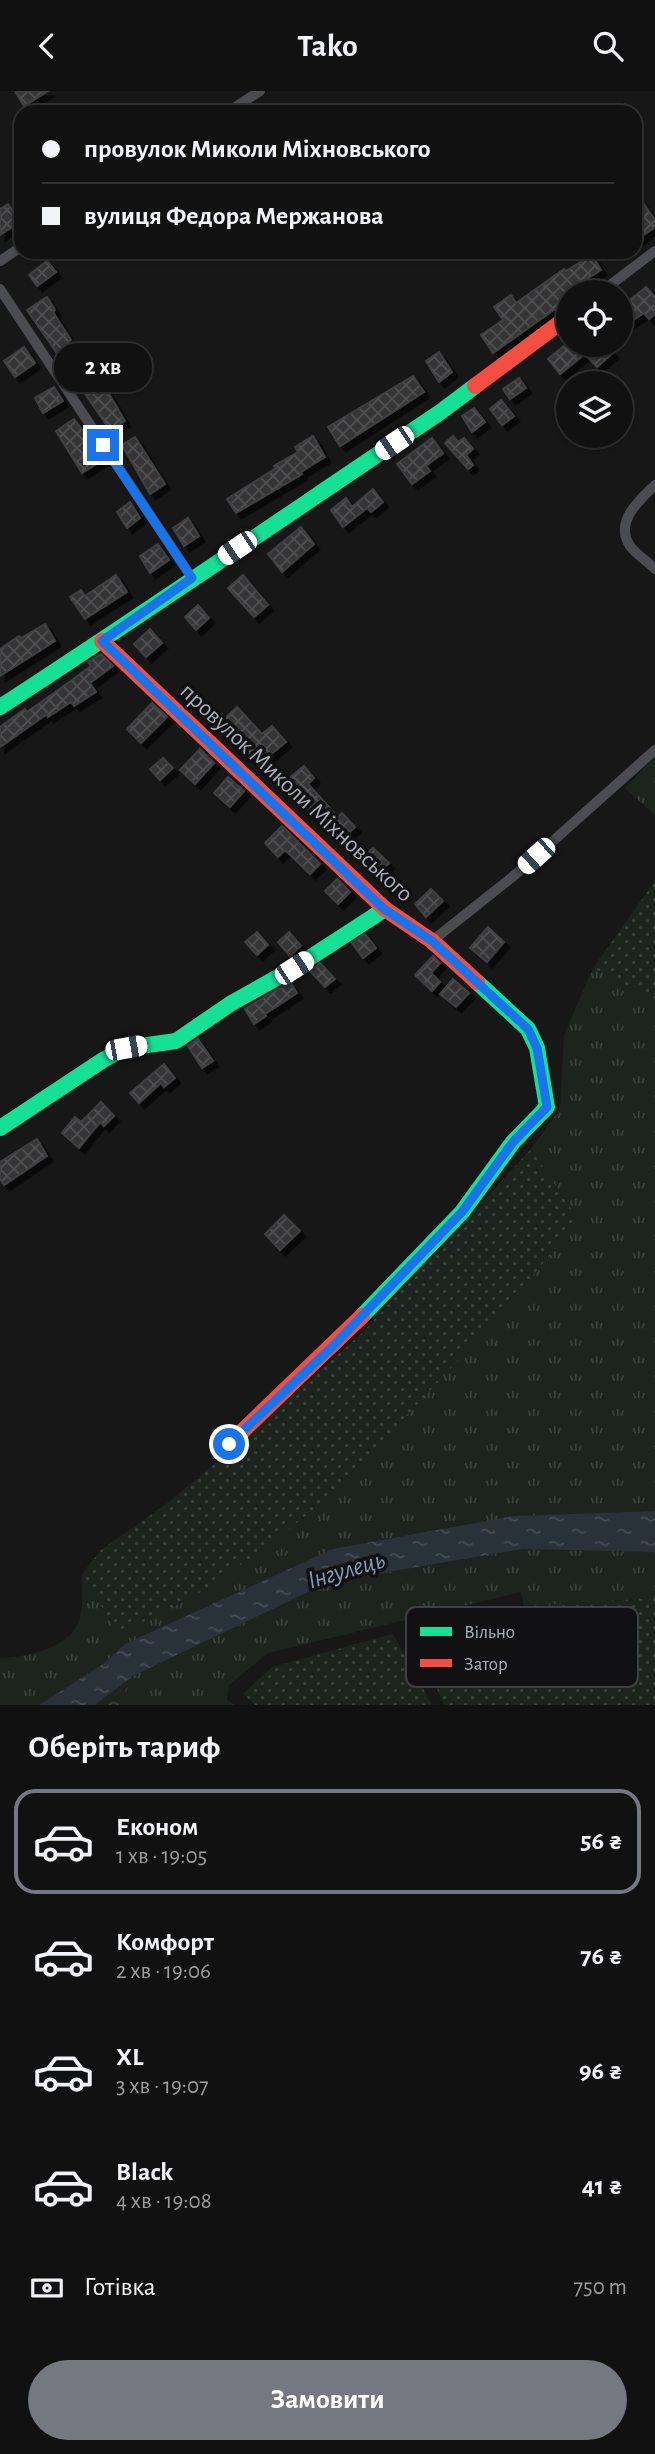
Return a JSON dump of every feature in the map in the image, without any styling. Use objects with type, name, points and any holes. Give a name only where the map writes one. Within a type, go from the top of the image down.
[{"type":"street","points":[[239,105],[260,91]]},
{"type":"street","points":[[617,280],[655,251]]},
{"type":"street","points":[[0,289],[192,578]]},
{"type":"street","points":[[0,706],[102,641],[439,413],[556,326]]},
{"type":"street","points":[[655,485],[630,510],[625,528],[630,545],[655,569]]},
{"type":"street","name":"провулок Миколи Міхновського","points":[[102,641],[384,909],[432,941],[528,1029],[537,1048],[547,1107],[513,1142],[462,1212],[333,1346],[229,1444]]},
{"type":"street","points":[[432,941],[516,874],[655,750]]},
{"type":"street","points":[[0,1128],[103,1059],[126,1048],[176,1041],[230,1004],[294,968],[384,909]]},
{"type":"green space","points":[[655,757],[655,815],[625,788]]},
{"type":"green space","points":[[655,881],[655,999],[593,968]]},
{"type":"green space","points":[[593,968],[655,999],[655,1511],[514,1516],[125,1644],[103,1664],[39,1705],[0,1705],[0,1658],[37,1653],[70,1635],[81,1613],[82,1574],[118,1633],[193,1597],[270,1545],[342,1486],[579,1221],[531,1149],[560,1108],[564,1035]]},
{"type":"green space","points":[[531,1149],[579,1221],[487,1329],[342,1486],[270,1545],[193,1597],[118,1634],[82,1574],[101,1550],[169,1502],[361,1334]]},
{"type":"green space","points":[[523,1549],[655,1552],[655,1598],[524,1606],[521,1592],[459,1607],[406,1607],[406,1620],[268,1653],[229,1685],[227,1700],[235,1705],[120,1705],[133,1676],[329,1582]]},
{"type":"green space","points":[[655,1598],[655,1705],[444,1705],[436,1687],[638,1687],[638,1607],[524,1606]]},
{"type":"green space","points":[[393,1634],[406,1658],[406,1687],[422,1687],[432,1705],[255,1705],[243,1694],[272,1667]]},
{"type":"green space","points":[[133,1676],[120,1705],[95,1705]]},
{"type":"water","name":"Інгулець","points":[[655,1511],[655,1552],[523,1549],[329,1582],[133,1676],[95,1705],[39,1705],[103,1664],[125,1644],[333,1549],[514,1516]]},
{"type":"building","points":[[15,91],[48,91],[26,105]]},
{"type":"building","points":[[8,204],[14,213],[14,226],[0,235],[0,209]]},
{"type":"building","points":[[642,204],[655,220],[655,227],[642,236]]},
{"type":"building","points":[[586,259],[594,259],[601,270],[585,280],[556,280],[556,308],[493,353],[481,335],[503,320],[494,307],[511,295],[516,303],[564,269],[566,271]]},
{"type":"building","points":[[47,261],[56,272],[37,286],[29,275]]},
{"type":"building","points":[[646,287],[655,297],[655,314],[649,319],[644,313],[633,320],[633,297]]},
{"type":"building","points":[[47,297],[71,340],[67,343],[88,377],[96,372],[125,421],[110,430],[27,310]]},
{"type":"building","points":[[24,347],[35,363],[15,377],[4,361]]},
{"type":"building","points":[[439,352],[452,372],[439,382],[426,361]]},
{"type":"building","points":[[556,352],[556,357],[581,357],[564,371],[558,371],[548,359]]},
{"type":"building","points":[[588,357],[608,357],[597,367]]},
{"type":"building","points":[[413,376],[424,392],[340,446],[328,427]]},
{"type":"building","points":[[519,378],[526,388],[510,399],[503,389]]},
{"type":"building","points":[[54,387],[63,401],[43,413],[35,398]]},
{"type":"building","points":[[501,400],[514,416],[502,425],[490,409]]},
{"type":"building","points":[[474,408],[485,422],[472,432],[462,416]]},
{"type":"building","points":[[74,419],[104,459],[82,473],[56,431]]},
{"type":"building","points":[[313,436],[325,457],[301,472],[302,474],[236,513],[227,499],[298,452],[295,447]]},
{"type":"building","points":[[453,436],[458,442],[464,438],[473,449],[466,455],[473,465],[468,469],[445,443]]},
{"type":"building","points":[[135,437],[165,484],[150,494],[122,445]]},
{"type":"building","points":[[432,438],[443,453],[426,466],[430,471],[412,484],[397,464]]},
{"type":"building","points":[[373,489],[383,502],[371,512],[367,508],[343,527],[331,510],[346,498],[352,507]]},
{"type":"building","points":[[130,502],[140,518],[127,528],[117,512]]},
{"type":"building","points":[[188,518],[199,536],[184,546],[173,528]]},
{"type":"building","points":[[301,527],[314,544],[282,572],[268,554]]},
{"type":"building","points":[[158,544],[169,560],[150,573],[140,556]]},
{"type":"building","points":[[116,575],[127,592],[85,619],[70,597],[81,590],[85,596]]},
{"type":"building","points":[[243,575],[268,605],[254,617],[228,588]]},
{"type":"building","points":[[198,605],[209,618],[196,630],[185,617]]},
{"type":"building","points":[[45,624],[55,641],[0,676],[0,649],[19,636],[21,638]]},
{"type":"building","points":[[150,629],[162,643],[146,657],[134,644]]},
{"type":"building","points":[[101,654],[113,666],[90,683],[96,692],[74,706],[71,702],[48,717],[47,714],[0,747],[0,727],[61,688],[91,666],[88,662]]},
{"type":"building","points":[[152,703],[167,717],[141,743],[127,729]]},
{"type":"building","points":[[237,707],[262,734],[272,726],[286,742],[258,765],[235,737],[232,740],[218,725]]},
{"type":"building","points":[[200,749],[214,763],[195,784],[180,770]]},
{"type":"building","points":[[163,758],[173,768],[160,780],[150,769]]},
{"type":"building","points":[[304,766],[314,778],[308,784],[338,817],[342,813],[355,827],[340,841],[282,784]]},
{"type":"building","points":[[228,777],[244,791],[230,807],[214,793]]},
{"type":"building","points":[[282,826],[320,864],[310,874],[285,850],[278,857],[265,843]]},
{"type":"building","points":[[373,848],[389,863],[376,876],[360,861]]},
{"type":"building","points":[[337,879],[350,892],[338,904],[325,891]]},
{"type":"building","points":[[431,889],[443,901],[426,917],[415,904]]},
{"type":"building","points":[[488,927],[504,942],[487,962],[470,948]]},
{"type":"building","points":[[257,932],[268,945],[257,955],[245,942]]},
{"type":"building","points":[[289,932],[301,946],[290,956],[278,942]]},
{"type":"building","points":[[365,934],[376,948],[363,958],[352,943]]},
{"type":"building","points":[[433,956],[440,963],[431,973],[440,982],[432,991],[415,975]]},
{"type":"building","points":[[320,963],[335,979],[325,987],[310,971]]},
{"type":"building","points":[[453,979],[469,993],[456,1007],[440,994]]},
{"type":"building","points":[[290,982],[297,993],[254,1024],[245,1009]]},
{"type":"building","points":[[198,1039],[213,1061],[202,1068],[188,1046]]},
{"type":"building","points":[[164,1064],[175,1078],[164,1087],[161,1083],[139,1103],[130,1093]]},
{"type":"building","points":[[101,1102],[114,1116],[104,1126],[100,1122],[79,1148],[62,1133],[75,1117],[81,1122]]},
{"type":"building","points":[[37,1139],[47,1156],[4,1185],[0,1179],[0,1162]]},
{"type":"building","points":[[284,1215],[300,1231],[280,1250],[265,1234]]},
{"type":"traffic: fast","points":[[0,707],[439,413],[475,386]]},
{"type":"traffic: fast","points":[[0,1128],[103,1060],[126,1048],[176,1041],[230,1004],[294,968],[385,909]]},
{"type":"traffic: fast","points":[[362,1316],[462,1212],[513,1142],[547,1107],[537,1048],[528,1029],[477,982]]},
{"type":"traffic: jam","points":[[475,386],[556,326]]},
{"type":"traffic: jam","points":[[102,641],[385,909],[432,941],[477,982]]},
{"type":"traffic: jam","points":[[229,1444],[362,1316]]},
{"type":"route","points":[[103,445],[192,578],[102,641],[384,909],[432,941],[528,1029],[537,1048],[547,1107],[513,1142],[462,1212],[333,1346],[229,1444]]}]
